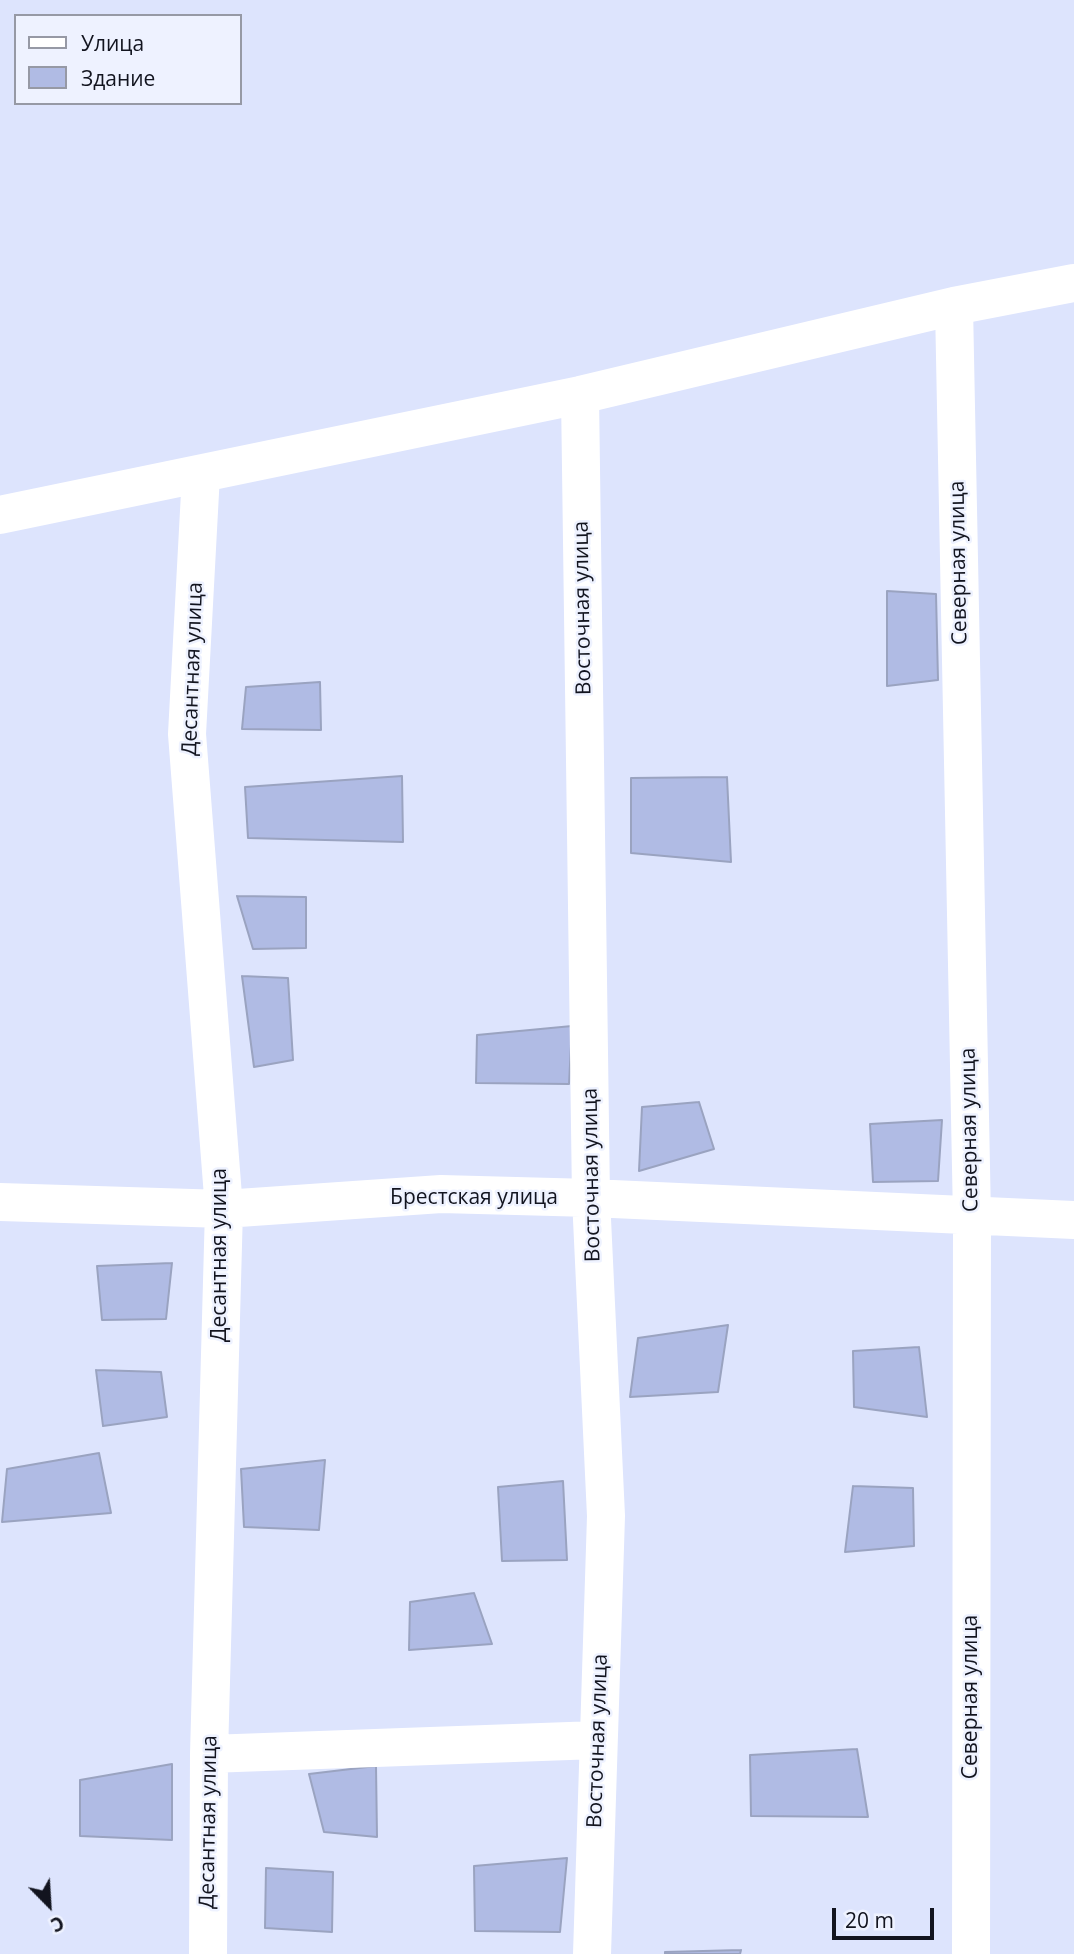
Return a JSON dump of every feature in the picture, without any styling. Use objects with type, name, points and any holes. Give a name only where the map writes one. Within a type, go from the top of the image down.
[{"type":"street","points":[[0,515],[580,395],[954,306],[1074,283]]},
{"type":"street","name":"Северная улица","points":[[954,306],[972,1217],[971,1954]]},
{"type":"street","name":"Восточная улица","points":[[580,395],[591,1198],[606,1516],[592,1954]]},
{"type":"street","name":"Десантная улица","points":[[201,474],[187,734],[224,1209],[209,1754],[208,1954]]},
{"type":"street","name":"Брестская улица","points":[[0,1202],[224,1209],[441,1194],[591,1198],[1074,1220]]},
{"type":"street","points":[[209,1754],[597,1740]]},
{"type":"building","points":[[887,591],[936,594],[938,680],[887,686]]},
{"type":"building","points":[[320,682],[321,730],[242,729],[246,687]]},
{"type":"building","points":[[402,776],[403,842],[248,838],[245,787]]},
{"type":"building","points":[[727,777],[731,862],[631,853],[631,778]]},
{"type":"building","points":[[237,896],[306,897],[306,948],[253,949]]},
{"type":"building","points":[[242,976],[288,978],[293,1060],[254,1067]]},
{"type":"building","points":[[572,1026],[569,1084],[476,1083],[477,1035]]},
{"type":"building","points":[[699,1102],[714,1149],[639,1171],[642,1107]]},
{"type":"building","points":[[942,1120],[938,1181],[873,1182],[870,1124]]},
{"type":"building","points":[[172,1263],[166,1319],[102,1320],[97,1266]]},
{"type":"building","points":[[728,1325],[718,1392],[630,1397],[638,1338]]},
{"type":"building","points":[[919,1347],[927,1417],[854,1407],[853,1351]]},
{"type":"building","points":[[96,1370],[161,1372],[167,1417],[103,1426]]},
{"type":"building","points":[[99,1453],[111,1513],[2,1522],[7,1469]]},
{"type":"building","points":[[325,1460],[319,1530],[244,1527],[241,1469]]},
{"type":"building","points":[[563,1481],[567,1560],[502,1561],[498,1487]]},
{"type":"building","points":[[853,1486],[913,1488],[914,1546],[845,1552]]},
{"type":"building","points":[[474,1593],[492,1644],[409,1650],[410,1602]]},
{"type":"building","points":[[857,1749],[868,1817],[751,1816],[750,1755]]},
{"type":"building","points":[[172,1764],[172,1840],[80,1836],[80,1780]]},
{"type":"building","points":[[376,1766],[377,1837],[324,1832],[309,1774]]},
{"type":"building","points":[[567,1858],[560,1932],[475,1931],[474,1866]]},
{"type":"building","points":[[266,1868],[333,1872],[332,1932],[265,1928]]},
{"type":"building","points":[[741,1950],[740,1954],[665,1954],[665,1952]]}]
